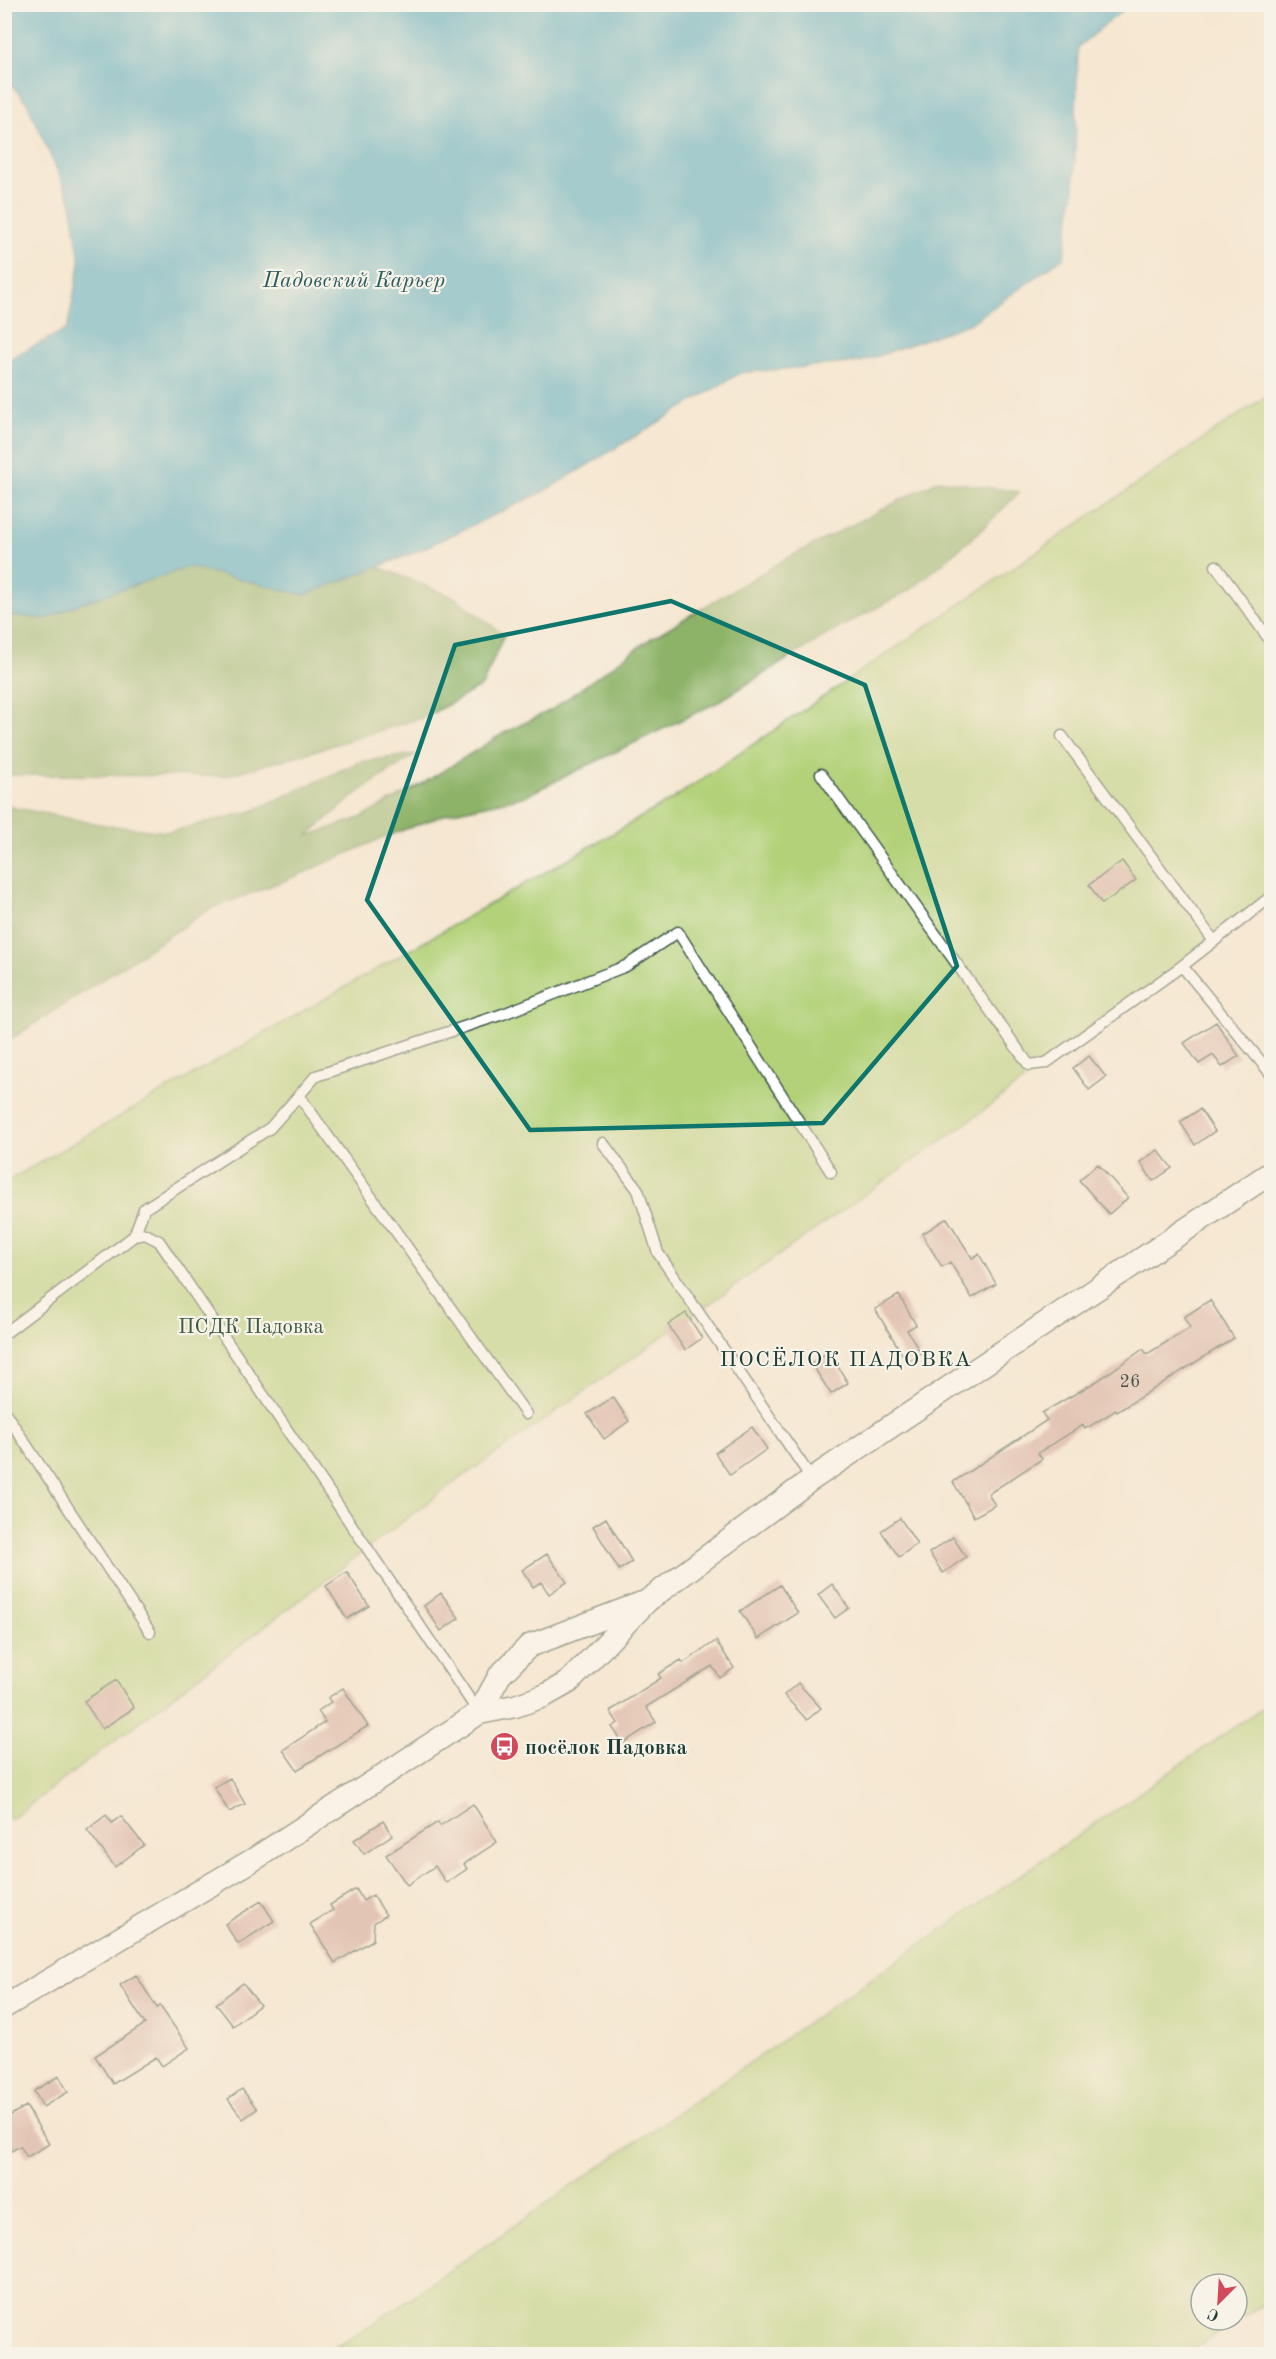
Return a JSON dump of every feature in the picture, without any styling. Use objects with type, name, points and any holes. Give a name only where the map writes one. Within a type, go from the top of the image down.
[{"type":"street","points":[[4,2007],[256,1858],[479,1713],[515,1707],[544,1696],[569,1682],[647,1601],[812,1479],[1272,1172]]},
{"type":"street","points":[[479,1713],[500,1675],[529,1646],[647,1601]]},
{"type":"lane","points":[[1216,566],[1272,644]]},
{"type":"lane","points":[[1062,736],[1214,941]]},
{"type":"lane","points":[[821,774],[1029,1065],[1046,1063],[1182,966],[1272,896]]},
{"type":"lane","points":[[134,1236],[144,1209],[270,1128],[300,1097],[316,1076],[503,1014],[626,966],[678,932],[831,1172]]},
{"type":"lane","points":[[1182,966],[1272,1075]]},
{"type":"lane","points":[[300,1097],[526,1414]]},
{"type":"lane","points":[[603,1143],[638,1190],[658,1253],[812,1479]]},
{"type":"lane","points":[[4,1334],[134,1236],[145,1234],[159,1240],[479,1713]]},
{"type":"lane","points":[[4,1411],[150,1632]]},
{"type":"highlighted area","points":[[671,601],[865,685],[957,966],[823,1123],[530,1130],[367,900],[455,645]]},
{"type":"green space","name":"ПСДК Падовка","points":[[1271,393],[1271,899],[954,1132],[448,1487],[10,1820],[4,1811],[4,1183],[671,800]]},
{"type":"green space","points":[[4,419],[454,597],[504,635],[482,686],[427,716],[224,776],[5,775]]},
{"type":"green space","points":[[939,480],[1020,492],[977,534],[912,589],[828,634],[718,702],[523,797],[449,813],[210,909],[5,1043],[5,806],[104,825],[169,832],[252,811],[359,762],[416,754],[359,792],[307,836],[360,818],[422,784],[504,733],[551,710],[650,639],[782,561]]},
{"type":"green space","points":[[1271,1702],[1271,2299],[1249,2313],[1249,2272],[1189,2272],[1189,2332],[1220,2332],[1186,2354],[322,2354],[358,2334]]},
{"type":"water","name":"Падовский Карьер","points":[[5,4],[1129,5],[1078,47],[1074,190],[1064,257],[971,323],[861,362],[740,373],[543,492],[416,552],[305,595],[189,567],[81,603],[46,619],[5,615],[5,361],[67,329],[80,263],[71,202],[27,103],[5,77]]},
{"type":"building","points":[[1122,861],[1136,880],[1102,904],[1089,885]]},
{"type":"building","points":[[1216,1022],[1239,1056],[1222,1067],[1213,1055],[1199,1064],[1184,1043]]},
{"type":"building","points":[[1089,1056],[1106,1077],[1089,1090],[1073,1068]]},
{"type":"building","points":[[1200,1109],[1215,1131],[1195,1145],[1180,1122]]},
{"type":"building","points":[[1158,1150],[1172,1168],[1153,1181],[1140,1162]]},
{"type":"building","points":[[1098,1164],[1128,1198],[1109,1214],[1079,1180]]},
{"type":"building","points":[[947,1218],[972,1258],[979,1254],[996,1284],[972,1298],[950,1262],[942,1267],[922,1234]]},
{"type":"building","points":[[899,1295],[916,1325],[907,1330],[921,1353],[907,1362],[875,1309]]},
{"type":"building","points":[[1210,1300],[1234,1338],[1117,1412],[1116,1410],[1085,1429],[1083,1425],[1038,1453],[1042,1459],[988,1494],[995,1505],[974,1517],[953,1482],[1047,1420],[1042,1413],[1097,1381],[1143,1349],[1147,1354],[1190,1328],[1184,1317]]},
{"type":"building","points":[[686,1313],[702,1338],[685,1350],[668,1325]]},
{"type":"building","points":[[829,1352],[848,1383],[831,1394],[811,1363]]},
{"type":"building","points":[[613,1397],[629,1421],[604,1439],[587,1414]]},
{"type":"building","points":[[752,1427],[767,1449],[730,1475],[715,1453]]},
{"type":"building","points":[[606,1518],[632,1562],[619,1570],[593,1526]]},
{"type":"building","points":[[900,1518],[917,1544],[899,1557],[881,1531]]},
{"type":"building","points":[[953,1537],[966,1557],[943,1573],[929,1553]]},
{"type":"building","points":[[547,1554],[567,1582],[549,1594],[541,1582],[533,1587],[522,1570]]},
{"type":"building","points":[[347,1572],[369,1606],[347,1619],[326,1586]]},
{"type":"building","points":[[832,1584],[849,1608],[835,1618],[818,1595]]},
{"type":"building","points":[[780,1585],[798,1613],[758,1639],[740,1611]]},
{"type":"building","points":[[441,1593],[459,1618],[441,1631],[424,1606]]},
{"type":"building","points":[[716,1641],[734,1668],[720,1678],[712,1666],[646,1707],[656,1722],[623,1743],[612,1727],[618,1723],[610,1711],[661,1678],[658,1674],[681,1660],[683,1663]]},
{"type":"building","points":[[116,1680],[134,1708],[102,1729],[84,1701]]},
{"type":"building","points":[[798,1683],[821,1708],[807,1720],[784,1695]]},
{"type":"building","points":[[343,1688],[368,1726],[297,1770],[283,1750],[325,1722],[318,1711],[331,1702],[328,1698]]},
{"type":"building","points":[[230,1778],[245,1804],[229,1812],[214,1787]]},
{"type":"building","points":[[473,1804],[497,1842],[464,1864],[467,1869],[446,1883],[435,1866],[407,1885],[386,1855],[438,1822],[440,1826]]},
{"type":"building","points":[[106,1815],[112,1823],[121,1816],[144,1845],[115,1867],[87,1830]]},
{"type":"building","points":[[383,1821],[392,1835],[364,1854],[354,1840]]},
{"type":"building","points":[[356,1889],[363,1901],[373,1895],[386,1915],[374,1923],[373,1940],[335,1963],[310,1924],[333,1910],[330,1905]]},
{"type":"building","points":[[261,1901],[274,1921],[238,1944],[225,1924]]},
{"type":"building","points":[[136,1975],[157,2008],[160,2006],[189,2048],[162,2066],[156,2057],[113,2084],[95,2056],[145,2024],[120,1985]]},
{"type":"building","points":[[243,1983],[260,2005],[233,2026],[216,2004]]},
{"type":"building","points":[[59,2076],[68,2092],[43,2107],[34,2091]]},
{"type":"building","points":[[242,2089],[257,2109],[243,2119],[228,2099]]},
{"type":"building","points":[[26,2106],[49,2144],[27,2157],[20,2146],[4,2155],[4,2119]]},
{"type":"place","name":"посёлок Падовка","points":[[504,1747]]},
{"type":"district","name":"ПОСЁЛОК ПАДОВКА","points":[[846,1358]]}]
